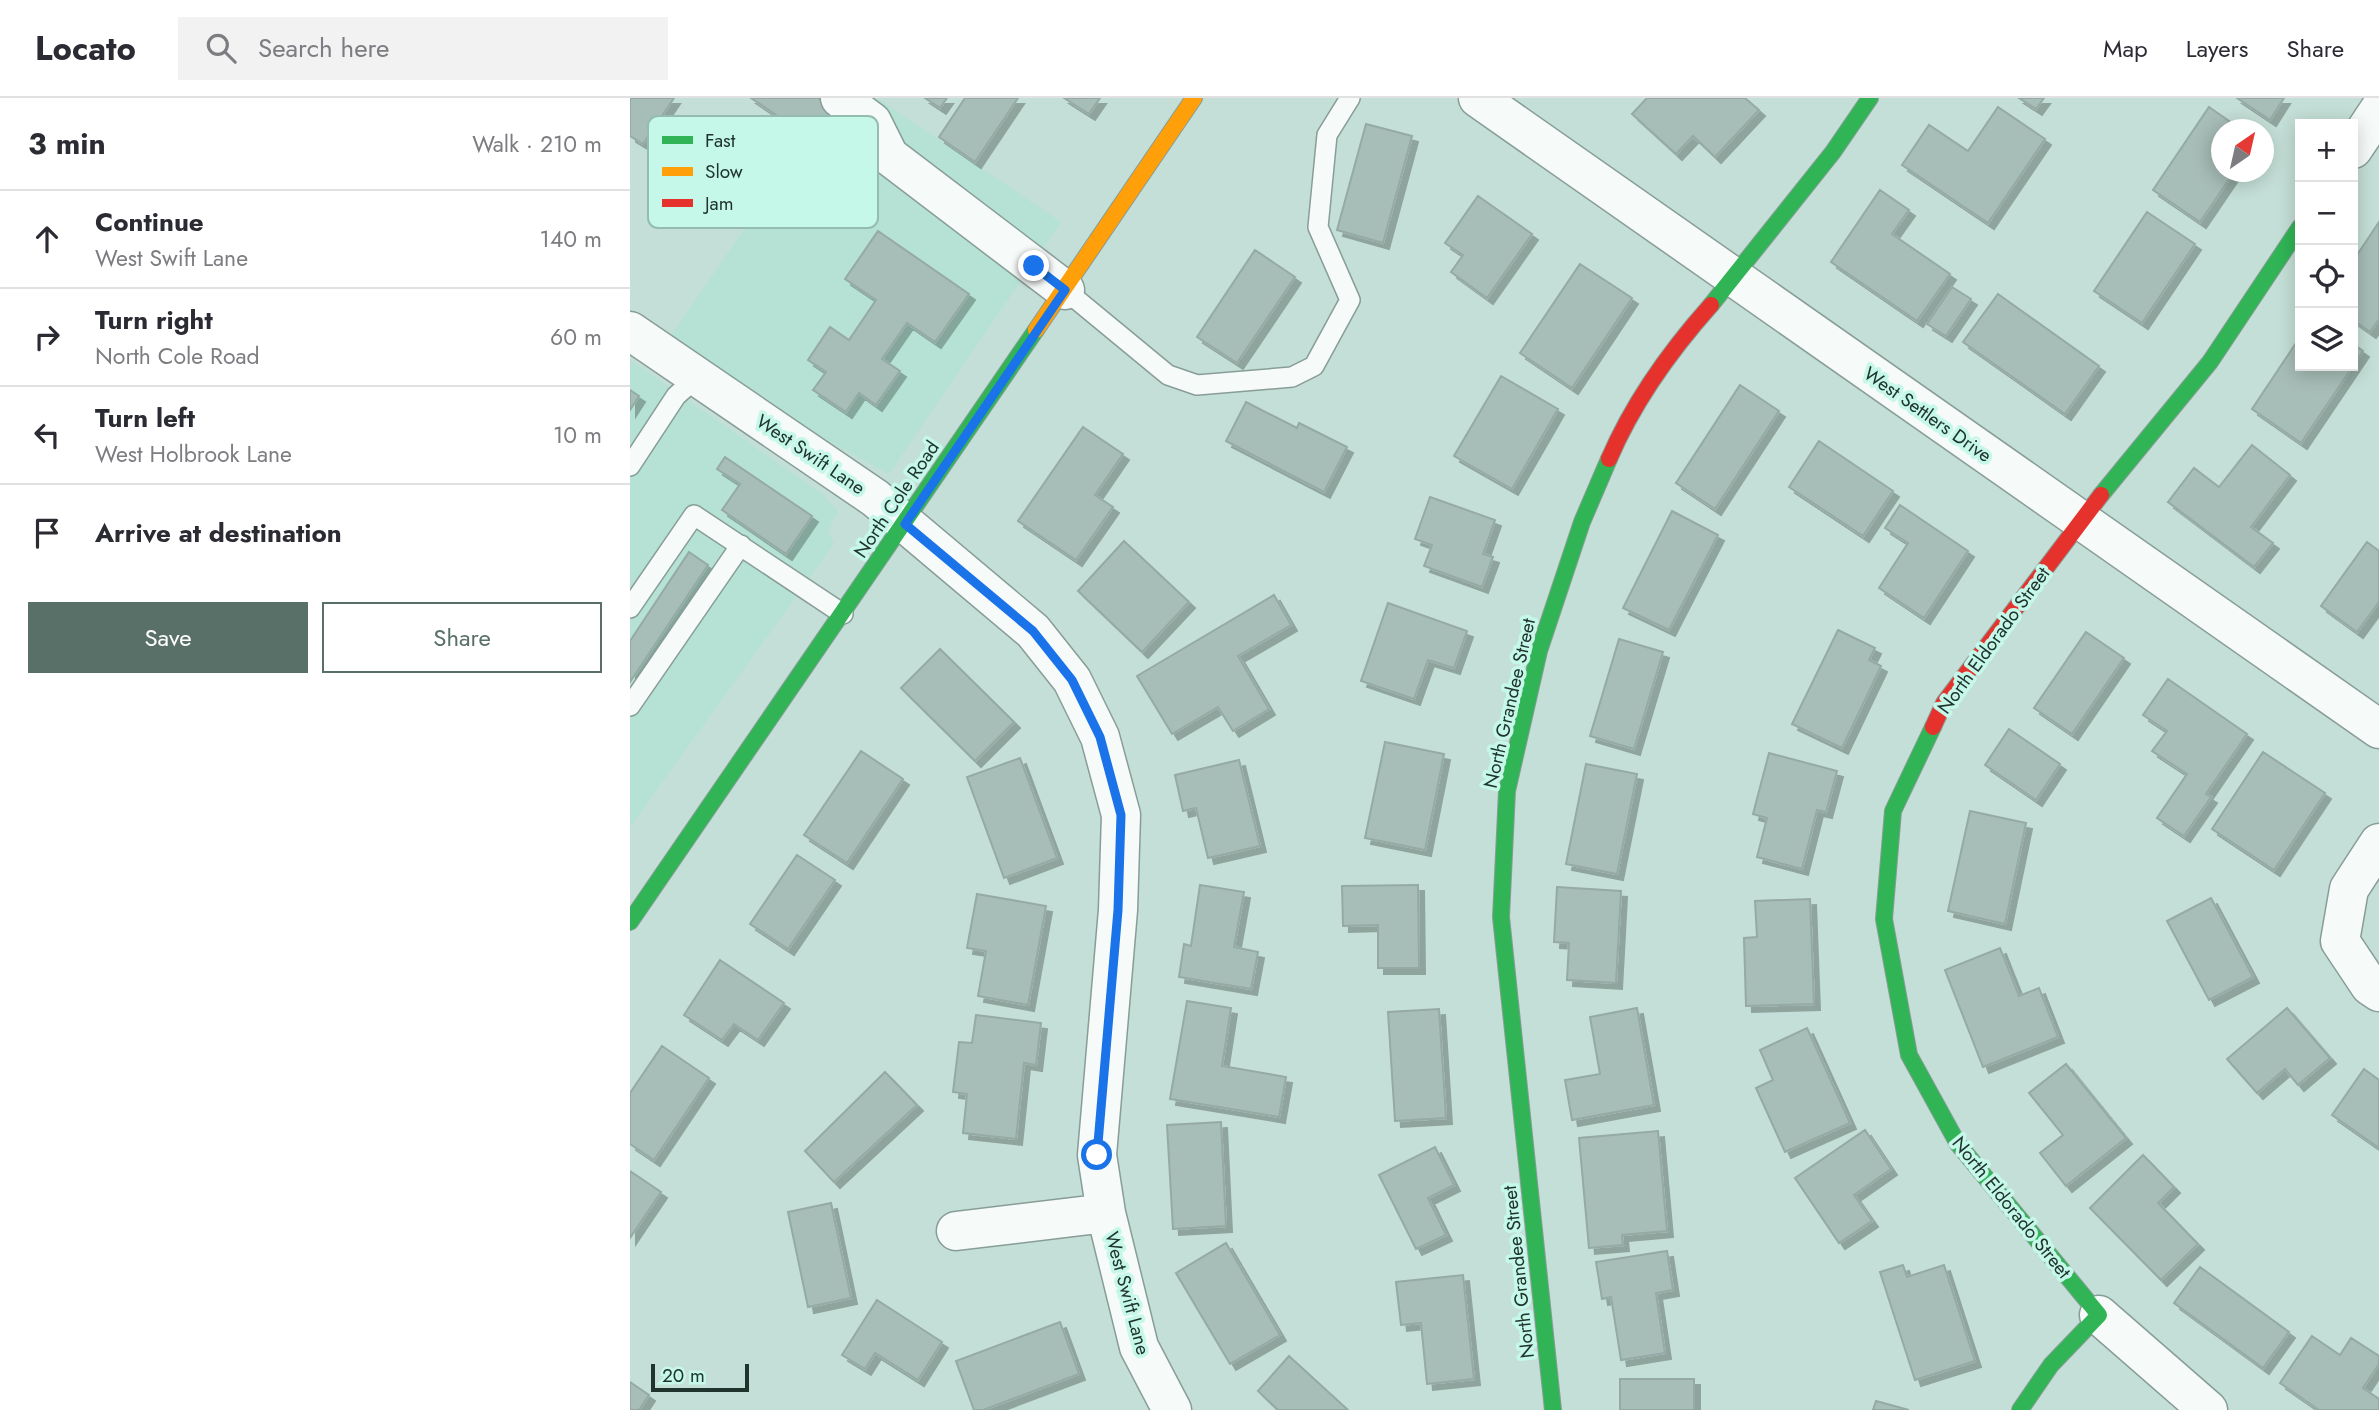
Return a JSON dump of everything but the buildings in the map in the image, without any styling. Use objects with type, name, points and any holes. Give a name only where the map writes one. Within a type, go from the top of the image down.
[{"type":"street","points":[[840,98],[865,116]]},
{"type":"street","name":"North Cole Road","points":[[630,922],[905,524],[1194,98]]},
{"type":"street","name":"West Settlers Drive","points":[[1478,98],[2379,729]]},
{"type":"street","name":"North Grandee Street","points":[[1553,1410],[1501,917],[1507,791],[1539,651],[1582,522],[1623,427],[1679,341],[1735,278],[1833,152],[1870,98]]},
{"type":"street","points":[[2358,142],[2379,110]]},
{"type":"street","points":[[878,133],[890,156],[1065,290]]},
{"type":"street","name":"North Eldorado Street","points":[[2099,1315],[1958,1143],[1909,1055],[1884,919],[1893,811],[1944,702],[2081,520],[2210,362],[2295,235]]},
{"type":"street","name":"West Swift Lane","points":[[630,331],[874,498],[1033,631],[1072,680],[1100,737],[1121,815],[1118,910],[1097,1155],[1106,1213],[1139,1347],[1172,1410]]},
{"type":"street","points":[[2379,843],[2349,889],[2340,941],[2371,986],[2379,992]]},
{"type":"street","name":"West Swift Lane","points":[[956,1231],[1106,1213]]},
{"type":"street","points":[[2020,1410],[2051,1366],[2099,1315],[2208,1410]]},
{"type":"lane","points":[[1065,290],[1168,375],[1196,385],[1292,377],[1314,366],[1350,300],[1318,227],[1327,135],[1350,98]]},
{"type":"lane","points":[[630,467],[636,446],[676,396],[697,377]]},
{"type":"lane","points":[[630,608],[694,515],[843,614]]},
{"type":"lane","points":[[630,706],[741,545]]},
{"type":"shaded area","points":[[862,98],[877,98],[1061,222],[889,474],[770,409],[668,340],[745,228],[878,228],[878,116],[850,116]]},
{"type":"shaded area","points":[[630,360],[821,493],[838,511],[828,532],[834,544],[630,827]]},
{"type":"traffic: fast","points":[[1711,305],[1833,152],[1870,98]]},
{"type":"traffic: fast","points":[[2101,495],[2210,362],[2295,234]]},
{"type":"traffic: fast","points":[[630,922],[1036,330]]},
{"type":"traffic: fast","points":[[1553,1410],[1501,917],[1507,791],[1539,651],[1582,522],[1609,459]]},
{"type":"traffic: fast","points":[[1933,727],[1893,811],[1884,919],[1909,1055],[1958,1144],[2099,1315],[2051,1365],[2020,1410]]},
{"type":"traffic: slow","points":[[1036,330],[1194,98]]},
{"type":"traffic: jam","points":[[1609,459],[1629,418],[1654,378],[1711,305]]},
{"type":"traffic: jam","points":[[1933,727],[1944,703],[2101,495]]},
{"type":"route","points":[[1034,266],[1065,290],[905,524],[1033,631],[1072,680],[1100,737],[1121,815],[1118,910],[1097,1155]]}]
